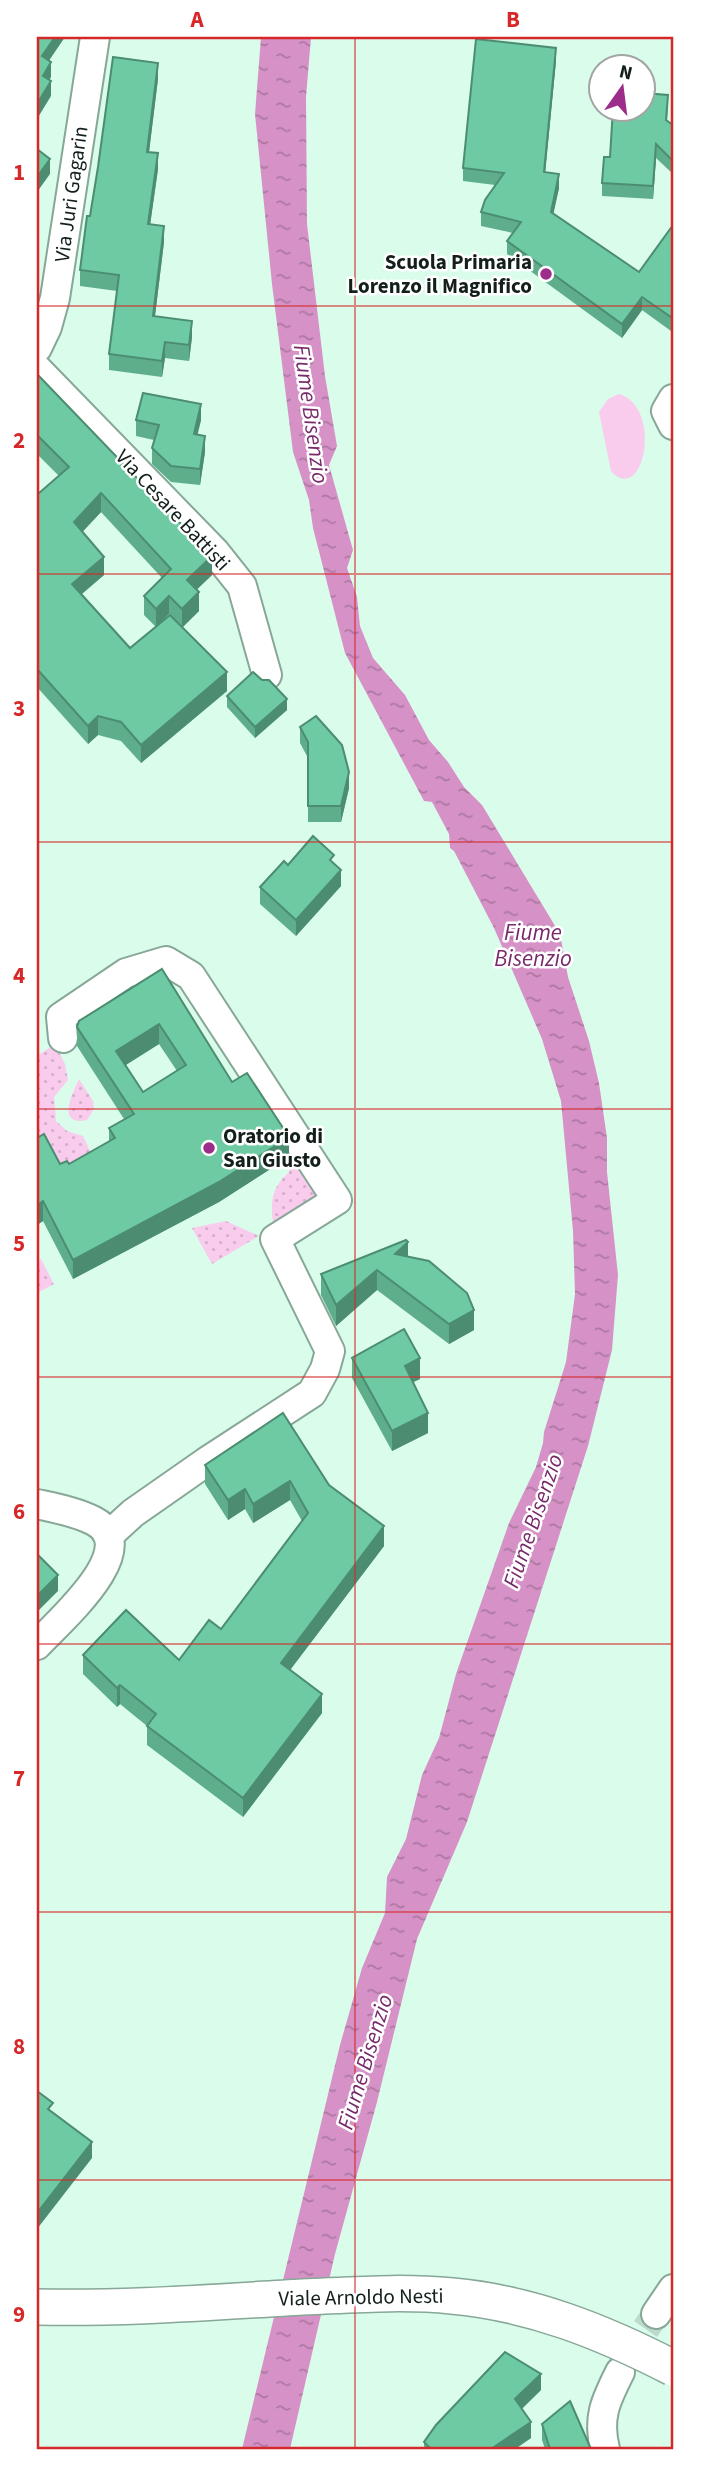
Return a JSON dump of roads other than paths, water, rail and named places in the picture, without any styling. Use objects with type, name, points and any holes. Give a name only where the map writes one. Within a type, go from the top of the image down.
[{"type":"street","name":"Via Juri Gagarin","points":[[37,348],[47,327],[55,298],[94,37]]},
{"type":"street","name":"Via Cesare Battisti","points":[[37,369],[186,521],[242,586],[267,675]]},
{"type":"street","points":[[64,1038],[61,1017],[126,973],[166,961],[191,976],[337,1200],[275,1240],[330,1351],[325,1369],[312,1393],[205,1462],[133,1513],[109,1535]]},
{"type":"street","points":[[37,1504],[94,1521],[109,1535],[111,1543],[110,1556],[93,1584],[37,1645]]},
{"type":"street","points":[[656,2314],[673,2289]]},
{"type":"street","name":"Viale Arnoldo Nesti","points":[[37,2307],[109,2308],[390,2293],[454,2296],[525,2309],[574,2323],[673,2368]]},
{"type":"street","points":[[606,2449],[602,2435],[602,2416],[620,2372]]},
{"type":"water","name":"Fiume Bisenzio","points":[[261,37],[311,37],[306,97],[307,224],[325,376],[337,446],[329,465],[353,550],[347,568],[357,597],[360,626],[373,658],[405,695],[429,740],[464,787],[482,805],[560,934],[568,977],[589,1041],[599,1083],[607,1138],[607,1172],[618,1275],[612,1350],[588,1446],[467,1822],[417,1939],[377,2102],[335,2254],[290,2449],[242,2449],[340,2045],[362,1968],[385,1913],[387,1877],[406,1839],[422,1775],[439,1738],[456,1674],[509,1523],[536,1467],[566,1362],[575,1294],[573,1231],[561,1101],[542,1039],[494,928],[450,848],[449,834],[432,802],[424,801],[345,653],[313,528],[309,500],[293,452],[255,114]]},
{"type":"tunnel","points":[[624,2365],[656,2314]]},
{"type":"place","name":"Scuola Primaria Lorenzo il Magnifico","points":[[546,274]]},
{"type":"place","name":"Oratorio di San Giusto","points":[[209,1148]]}]
